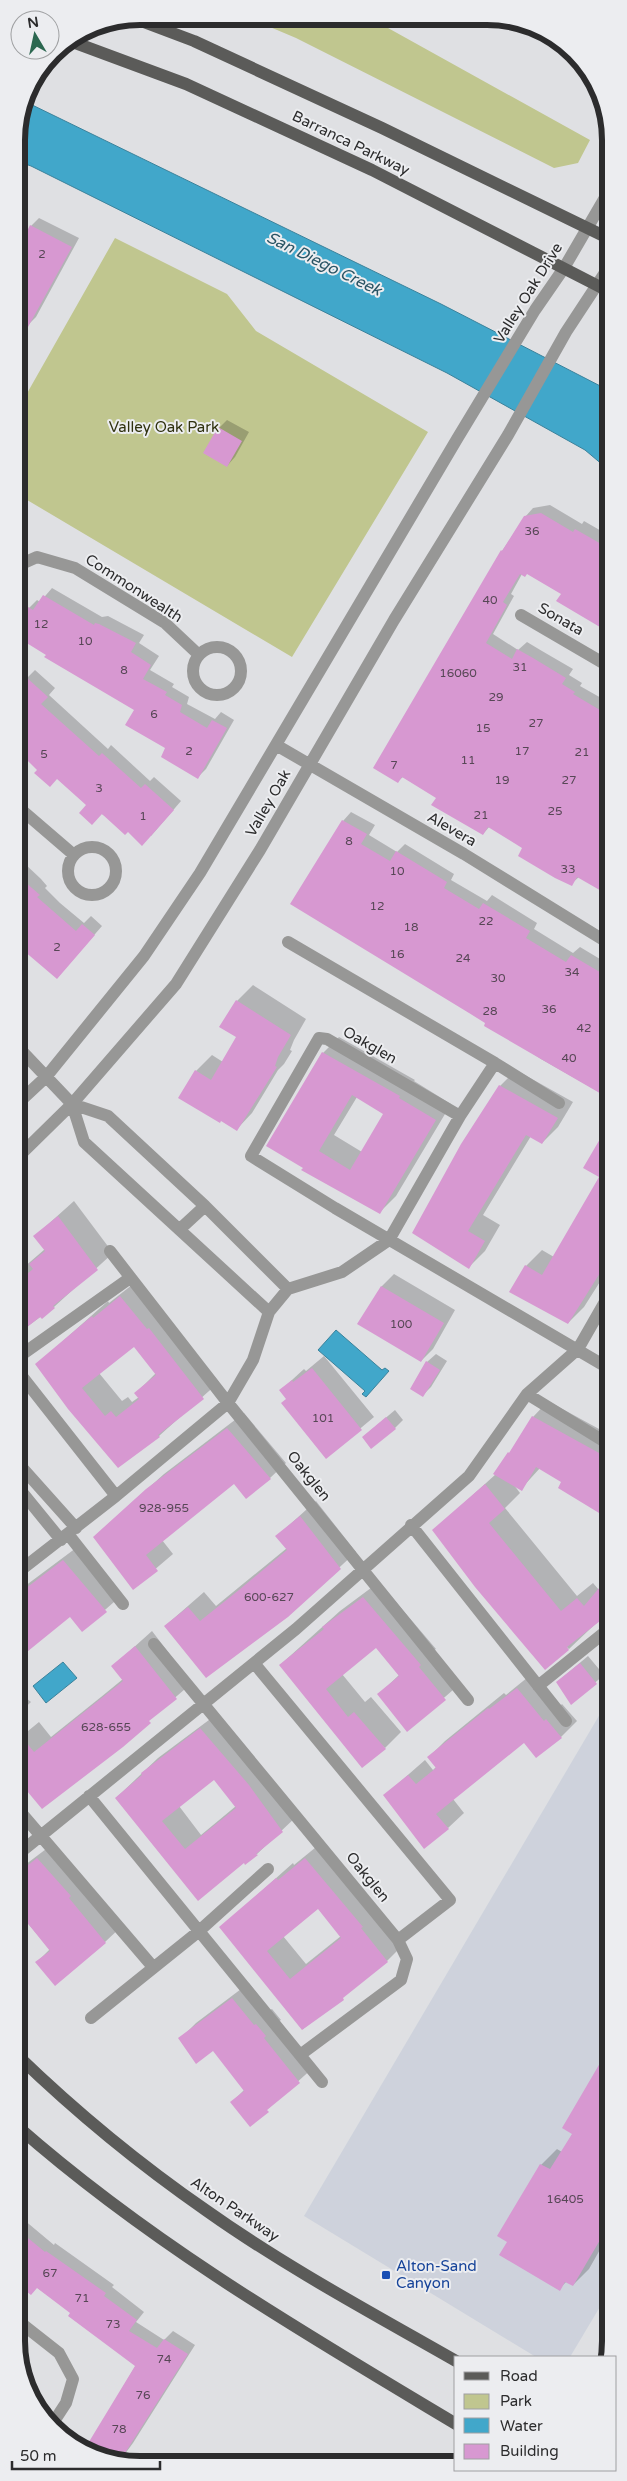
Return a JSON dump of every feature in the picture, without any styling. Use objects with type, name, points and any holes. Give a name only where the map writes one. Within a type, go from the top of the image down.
[{"type":"main road","name":"Barranca Parkway","points":[[152,25],[194,41],[390,132],[602,235]]},
{"type":"main road","name":"Barranca Parkway","points":[[77,44],[186,84],[372,170],[602,287]]},
{"type":"main road","name":"Alton Parkway","points":[[25,2062],[78,2112],[207,2212],[318,2282],[454,2360]]},
{"type":"main road","points":[[25,2133],[84,2183],[191,2261],[287,2323],[454,2423]]},
{"type":"street","name":"Valley Oak Drive","points":[[473,414],[535,310],[564,268],[602,203]]},
{"type":"street","points":[[597,284],[602,277]]},
{"type":"street","name":"Valley Oak","points":[[25,1150],[72,1104],[176,984],[260,850],[309,764],[508,435],[566,332],[597,284]]},
{"type":"street","name":"Valley Oak","points":[[25,1097],[46,1077],[144,956],[200,873],[473,414]]},
{"type":"street","name":"Commonwealth","points":[[25,562],[37,556],[75,568],[164,624],[199,655]]},
{"type":"street","name":"Sonata","points":[[521,615],[602,662]]},
{"type":"street","name":"Alevera","points":[[276,745],[464,854],[602,939]]},
{"type":"street","points":[[25,813],[74,855]]},
{"type":"street","points":[[288,942],[495,1063],[559,1103]]},
{"type":"street","name":"Oakglen","points":[[460,1116],[327,1038],[319,1038],[251,1156],[389,1240],[602,1364]]},
{"type":"street","points":[[25,1055],[72,1104],[84,1142],[269,1312]]},
{"type":"street","points":[[25,1568],[116,1496],[228,1403],[253,1360],[269,1312],[288,1289],[342,1272],[389,1240],[460,1116],[495,1063]]},
{"type":"street","points":[[72,1104],[108,1116],[205,1206],[288,1289]]},
{"type":"street","points":[[180,1229],[205,1206]]},
{"type":"street","name":"Oakglen","points":[[110,1251],[228,1403],[365,1570],[468,1700]]},
{"type":"street","points":[[25,1352],[130,1278]]},
{"type":"street","points":[[25,1848],[254,1663],[365,1570],[411,1525],[468,1476],[528,1394],[578,1349],[602,1307]]},
{"type":"street","points":[[25,1380],[116,1496]]},
{"type":"street","points":[[528,1394],[602,1440]]},
{"type":"street","points":[[25,1473],[68,1534],[123,1604]]},
{"type":"street","points":[[25,1494],[68,1534]]},
{"type":"street","points":[[411,1525],[566,1721]]},
{"type":"street","points":[[538,1686],[602,1634]]},
{"type":"street","name":"Oakglen","points":[[154,1644],[398,1940],[407,1959],[401,1980],[300,2055]]},
{"type":"street","points":[[254,1663],[450,1900],[398,1940]]},
{"type":"street","points":[[89,1796],[322,2082]]},
{"type":"street","points":[[25,1818],[153,1967]]},
{"type":"street","points":[[91,2018],[198,1932],[268,1869]]},
{"type":"street","points":[[25,2326],[59,2354],[73,2379],[66,2403],[56,2419]]},
{"type":"shaded area","points":[[602,1711],[602,2303],[571,2356],[534,2356],[304,2216]]},
{"type":"green space","points":[[265,25],[383,25],[590,140],[578,163],[554,168],[296,38]]},
{"type":"green space","name":"Valley Oak Park","points":[[115,238],[227,294],[256,331],[428,432],[292,657],[25,499],[25,397]]},
{"type":"water","name":"San Diego Creek","points":[[31,104],[441,304],[602,387],[602,464],[585,450],[447,373],[25,164],[25,133]]},
{"type":"water","points":[[336,1330],[382,1370],[385,1368],[389,1371],[366,1397],[362,1394],[365,1391],[318,1350]]},
{"type":"water","points":[[63,1662],[77,1678],[46,1703],[33,1686]]},
{"type":"building","points":[[30,225],[72,247],[28,327],[25,325],[25,235]]},
{"type":"building","points":[[218,427],[242,441],[227,467],[203,453]]},
{"type":"building","points":[[541,513],[573,532],[575,529],[602,544],[602,628],[556,601],[561,594],[527,574],[525,577],[520,574],[503,602],[507,605],[486,643],[512,659],[517,649],[533,658],[566,678],[562,684],[575,692],[573,694],[602,711],[602,891],[577,877],[572,886],[555,878],[518,856],[522,848],[488,827],[483,835],[431,805],[436,798],[402,777],[398,783],[373,768],[501,550],[524,516]]},
{"type":"building","points":[[43,595],[94,625],[95,623],[99,624],[136,643],[131,652],[151,665],[143,679],[167,692],[165,695],[182,705],[180,712],[207,728],[212,720],[227,728],[198,779],[161,757],[165,748],[125,725],[134,710],[44,657],[46,655],[25,642],[25,612],[28,607],[33,610]]},
{"type":"building","points":[[25,678],[48,697],[41,704],[99,756],[102,753],[141,788],[145,784],[174,810],[142,846],[128,832],[125,835],[102,814],[92,825],[79,813],[86,805],[57,779],[50,787],[34,773],[37,770],[25,758]]},
{"type":"building","points":[[342,820],[367,834],[361,844],[390,861],[396,851],[447,882],[444,888],[479,909],[483,903],[530,931],[526,938],[566,962],[571,955],[602,973],[602,1094],[484,1026],[485,1023],[290,904]]},
{"type":"building","points":[[25,882],[40,895],[37,897],[76,931],[82,924],[95,935],[57,979],[25,952]]},
{"type":"building","points":[[236,1000],[291,1035],[278,1057],[275,1066],[277,1067],[237,1131],[178,1098],[195,1070],[211,1080],[236,1037],[219,1027]]},
{"type":"building","points":[[322,1052],[400,1096],[399,1098],[436,1120],[380,1214],[301,1170],[303,1168],[266,1146]],"holes":[[[352,1095],[383,1114],[350,1170],[319,1151]]]},
{"type":"building","points":[[499,1085],[558,1118],[542,1144],[526,1135],[468,1231],[485,1241],[469,1269],[412,1233],[461,1144]]},
{"type":"building","points":[[600,1139],[602,1140],[602,1270],[568,1324],[509,1292],[525,1265],[542,1275],[599,1177],[583,1168]]},
{"type":"building","points":[[58,1216],[98,1270],[53,1306],[55,1308],[42,1319],[40,1317],[25,1329],[25,1276],[33,1269],[29,1264],[45,1251],[33,1236]]},
{"type":"building","points":[[381,1286],[444,1323],[421,1362],[357,1324]]},
{"type":"building","points":[[120,1296],[147,1329],[149,1328],[204,1399],[158,1435],[160,1437],[118,1468],[68,1409],[35,1364],[92,1316],[93,1318]],"holes":[[[134,1347],[156,1375],[134,1393],[139,1399],[116,1417],[111,1411],[105,1416],[82,1388]]]},
{"type":"building","points":[[426,1361],[440,1370],[423,1397],[410,1389]]},
{"type":"building","points":[[312,1368],[362,1430],[326,1459],[281,1403],[286,1399],[279,1390]]},
{"type":"building","points":[[532,1416],[602,1455],[602,1515],[558,1488],[561,1482],[536,1467],[522,1491],[493,1474],[509,1453]]},
{"type":"building","points":[[386,1417],[396,1429],[371,1449],[362,1437]]},
{"type":"building","points":[[227,1428],[271,1479],[246,1499],[234,1484],[146,1555],[158,1571],[133,1590],[93,1537],[146,1489]]},
{"type":"building","points":[[485,1484],[505,1509],[489,1523],[561,1611],[577,1598],[584,1606],[602,1585],[602,1619],[567,1647],[569,1650],[545,1670],[475,1587],[432,1530]]},
{"type":"building","points":[[300,1516],[341,1569],[288,1617],[206,1678],[164,1626],[188,1607],[200,1621],[239,1590],[287,1550],[275,1536]]},
{"type":"building","points":[[63,1560],[107,1612],[82,1632],[70,1617],[25,1654],[25,1589]]},
{"type":"building","points":[[363,1597],[421,1665],[419,1667],[446,1700],[407,1732],[377,1694],[399,1676],[376,1648],[326,1689],[348,1717],[354,1712],[386,1749],[362,1768],[279,1665],[324,1629],[322,1627]]},
{"type":"building","points":[[135,1646],[177,1699],[149,1721],[151,1723],[123,1747],[42,1809],[25,1789],[25,1741],[34,1752],[123,1681],[111,1666]]},
{"type":"building","points":[[580,1663],[597,1684],[571,1705],[556,1682]]},
{"type":"building","points":[[517,1688],[544,1721],[546,1719],[562,1738],[536,1758],[524,1743],[436,1814],[449,1829],[424,1849],[383,1795],[408,1775],[416,1784],[436,1768],[427,1757],[488,1708]]},
{"type":"building","points":[[200,1728],[249,1785],[283,1832],[256,1854],[258,1855],[245,1865],[244,1863],[198,1901],[115,1798],[142,1775],[141,1773]],"holes":[[[214,1780],[236,1808],[185,1849],[162,1821]]]},
{"type":"building","points":[[37,1858],[71,1896],[69,1898],[106,1943],[55,1986],[35,1962],[50,1951],[25,1920],[25,1868]]},
{"type":"building","points":[[305,1858],[363,1927],[361,1928],[388,1962],[343,1998],[344,2000],[302,2030],[219,1927],[276,1878],[278,1880]],"holes":[[[318,1909],[341,1938],[290,1979],[267,1951]]]},
{"type":"building","points":[[232,1998],[254,2025],[256,2024],[266,2036],[264,2038],[300,2083],[267,2110],[269,2112],[250,2127],[230,2102],[244,2091],[213,2051],[196,2064],[178,2038]]},
{"type":"building","points":[[602,2060],[602,2237],[573,2286],[565,2282],[560,2291],[499,2255],[507,2242],[497,2236],[540,2164],[550,2169],[572,2134],[562,2128]]},
{"type":"building","points":[[25,2236],[45,2252],[106,2293],[104,2296],[137,2320],[129,2331],[157,2348],[164,2339],[188,2354],[125,2453],[123,2451],[121,2454],[118,2454],[88,2443],[135,2366],[68,2316],[70,2313],[37,2288],[31,2295],[25,2290]]},
{"type":"place","name":"Alton-Sand Canyon","points":[[386,2275]]}]
